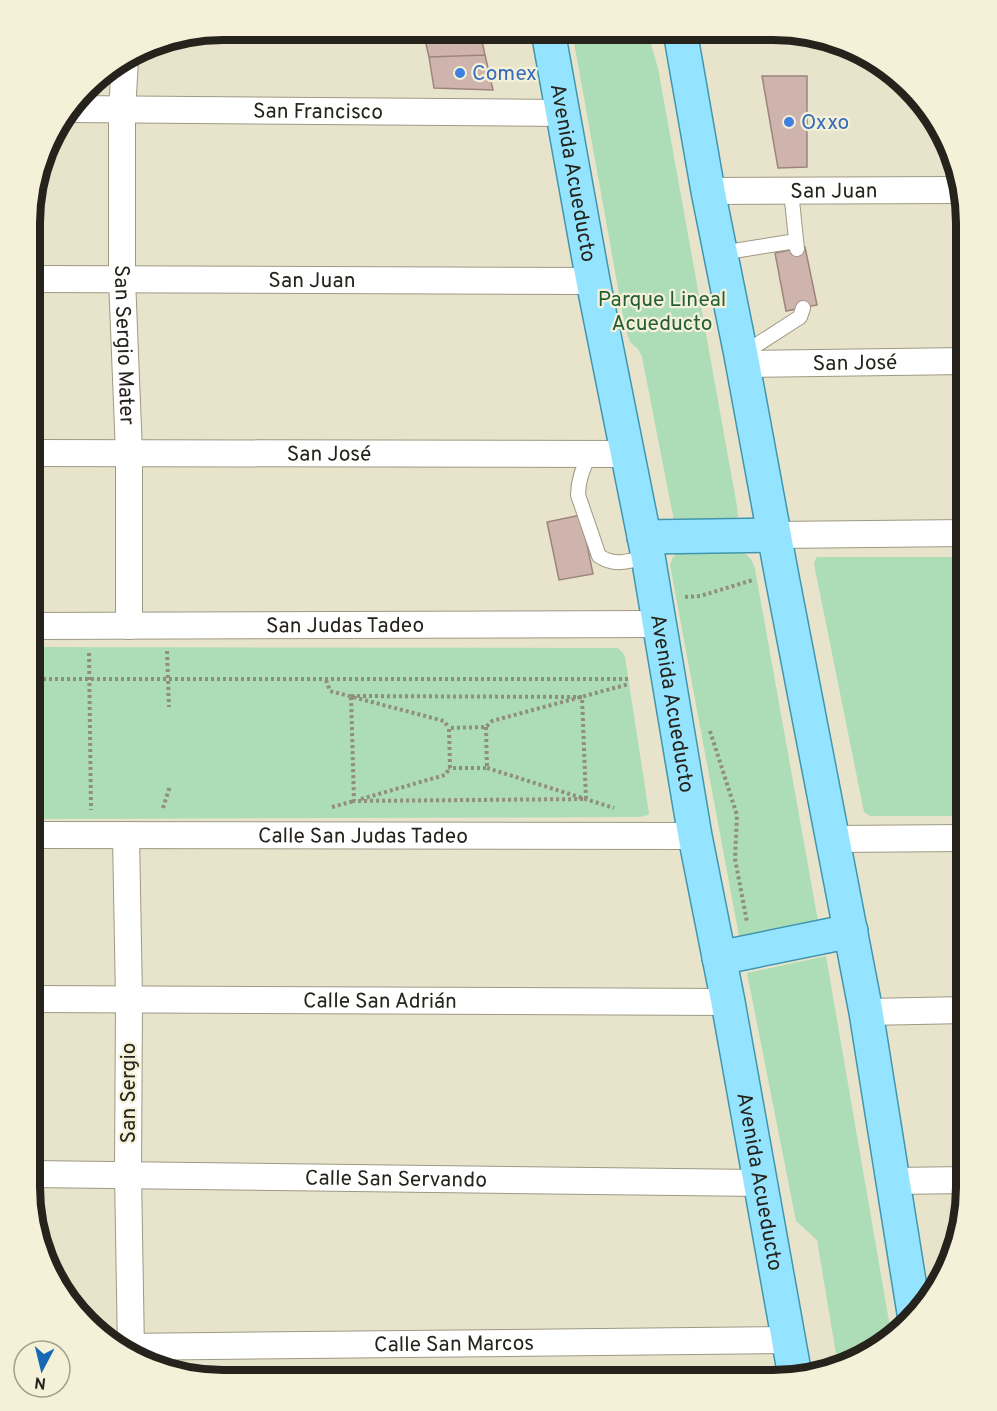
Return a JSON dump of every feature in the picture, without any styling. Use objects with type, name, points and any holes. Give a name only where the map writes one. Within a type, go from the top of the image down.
[{"type":"main road","name":"Avenida Acueducto","points":[[550,40],[593,281],[646,547],[695,836],[728,1002],[794,1369]]},
{"type":"main road","points":[[682,40],[708,191],[866,1012],[913,1306]]},
{"type":"main road","points":[[646,547],[774,535]]},
{"type":"main road","points":[[719,958],[851,932]]},
{"type":"street","name":"San Sergio Mater","points":[[124,70],[122,110],[122,279],[129,453],[129,626]]},
{"type":"street","name":"San Francisco","points":[[80,109],[564,113]]},
{"type":"street","name":"San Juan","points":[[708,191],[953,190]]},
{"type":"street","name":"San Juan","points":[[40,279],[593,281]]},
{"type":"street","name":"San José","points":[[742,359],[956,361]]},
{"type":"street","name":"San José","points":[[40,453],[627,454]]},
{"type":"street","points":[[774,535],[956,533]]},
{"type":"street","name":"San Judas Tadeo","points":[[40,627],[658,624]]},
{"type":"street","name":"Calle San Judas Tadeo","points":[[40,835],[695,836]]},
{"type":"street","name":"San Sergio","points":[[126,835],[129,999],[127,1343]]},
{"type":"street","points":[[832,839],[956,838]]},
{"type":"street","name":"Calle San Adrián","points":[[40,999],[728,1002]]},
{"type":"street","points":[[866,1012],[956,1010]]},
{"type":"street","name":"Calle San Servando","points":[[40,1174],[761,1183]]},
{"type":"street","points":[[892,1181],[956,1180]]},
{"type":"street","name":"Calle San Marcos","points":[[136,1348],[788,1340]]},
{"type":"lane","points":[[720,253],[796,245],[791,191]]},
{"type":"lane","points":[[742,359],[800,318],[803,308]]},
{"type":"lane","points":[[589,455],[580,476],[578,495],[599,556],[613,563],[624,562],[646,547]]},
{"type":"path","points":[[676,597],[700,596],[757,579]]},
{"type":"path","points":[[684,591],[685,604]]},
{"type":"path","points":[[89,646],[91,820]]},
{"type":"path","points":[[166,647],[169,707]]},
{"type":"path","points":[[40,680],[90,678],[629,682],[492,721],[486,727],[449,728]]},
{"type":"path","points":[[326,680],[330,691],[444,722],[449,728],[450,768],[445,775],[354,801]]},
{"type":"path","points":[[351,696],[582,696]]},
{"type":"path","points":[[351,696],[354,801]]},
{"type":"path","points":[[582,696],[586,799]]},
{"type":"path","points":[[709,723],[737,815],[735,859],[748,924]]},
{"type":"path","points":[[486,727],[487,768]]},
{"type":"path","points":[[450,768],[487,768],[618,810]]},
{"type":"path","points":[[163,808],[170,786]]},
{"type":"path","points":[[354,801],[586,799]]},
{"type":"green space","name":"Parque Lineal Acueducto","points":[[574,40],[650,40],[658,68],[737,506],[738,516],[733,521],[674,521],[642,357],[638,349],[630,342],[625,327]]},
{"type":"green space","points":[[740,551],[750,558],[755,569],[818,921],[739,936],[670,565],[673,557],[678,553]]},
{"type":"green space","points":[[956,557],[956,816],[870,816],[864,812],[814,564],[816,558]]},
{"type":"green space","points":[[40,647],[618,648],[625,657],[649,813],[640,817],[40,819]]},
{"type":"green space","points":[[826,956],[890,1328],[875,1340],[837,1359],[817,1240],[796,1221],[747,973]]},
{"type":"building","points":[[425,40],[482,40],[485,55],[429,57]]},
{"type":"building","name":"Comex","points":[[485,55],[493,90],[434,88],[429,57]]},
{"type":"building","name":"Oxxo","points":[[762,76],[807,76],[807,167],[778,168]]},
{"type":"building","points":[[805,247],[817,305],[786,311],[775,253]]},
{"type":"building","points":[[581,515],[593,574],[559,580],[547,522]]},
{"type":"place","name":"Comex","points":[[460,73]]},
{"type":"place","name":"Oxxo","points":[[789,122]]}]
